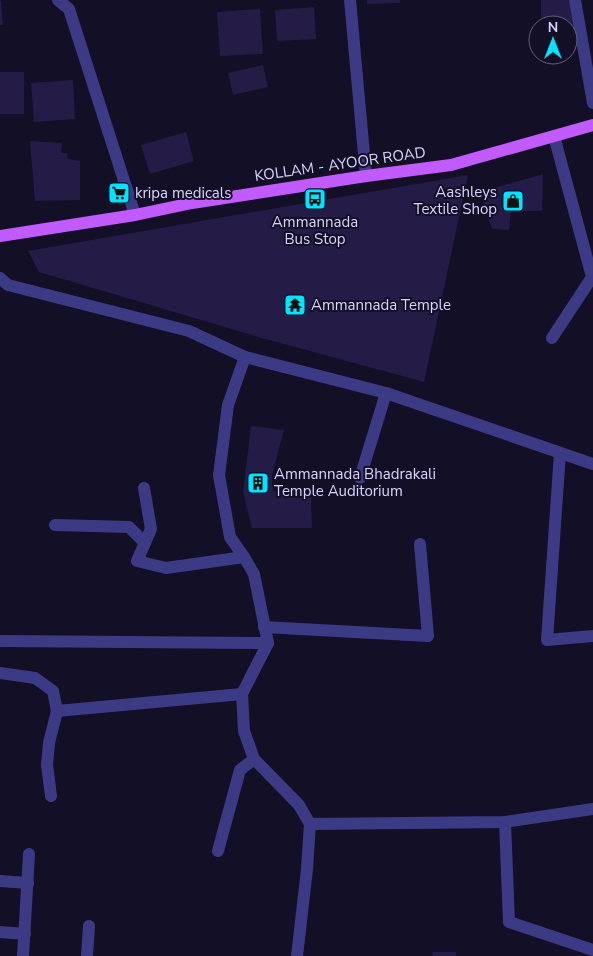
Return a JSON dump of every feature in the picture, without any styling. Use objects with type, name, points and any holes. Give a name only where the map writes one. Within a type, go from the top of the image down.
[{"type":"main road","name":"KOLLAM - AYOOR ROAD","points":[[0,236],[135,216],[192,203],[451,165],[593,125]]},
{"type":"street","points":[[58,0],[69,10],[135,216]]},
{"type":"street","points":[[350,0],[366,176]]},
{"type":"street","points":[[575,0],[593,102]]},
{"type":"street","points":[[552,338],[592,276],[554,136]]},
{"type":"street","points":[[0,278],[8,285],[189,331],[245,357],[386,392],[593,464]]},
{"type":"street","points":[[245,357],[228,405],[219,475],[230,537],[254,574],[268,643],[242,694],[244,731],[254,759],[299,804],[310,824],[297,956]]},
{"type":"street","points":[[360,478],[386,392]]},
{"type":"street","points":[[560,453],[548,640],[593,636]]},
{"type":"street","points":[[144,488],[151,529],[137,562],[166,568],[244,557]]},
{"type":"street","points":[[55,525],[129,527],[145,543]]},
{"type":"street","points":[[264,628],[428,636],[420,544]]},
{"type":"street","points":[[0,641],[268,643]]},
{"type":"street","points":[[0,673],[35,678],[53,691],[57,711],[49,743],[47,766],[51,796]]},
{"type":"street","points":[[57,711],[242,694]]},
{"type":"street","points":[[218,851],[240,770],[254,759]]},
{"type":"street","points":[[310,824],[505,822],[593,809]]},
{"type":"street","points":[[505,822],[509,922],[593,950]]},
{"type":"street","points":[[23,956],[29,854]]},
{"type":"street","points":[[0,881],[28,883]]},
{"type":"street","points":[[88,956],[89,926]]},
{"type":"street","points":[[0,932],[25,934]]},
{"type":"building","points":[[367,0],[400,0],[400,3],[367,4]]},
{"type":"building","points":[[541,0],[574,0],[574,15],[541,15]]},
{"type":"building","points":[[1,1],[3,25],[0,25]]},
{"type":"building","points":[[314,7],[316,39],[277,41],[275,10]]},
{"type":"building","points":[[260,9],[263,54],[220,56],[217,12]]},
{"type":"building","points":[[263,65],[268,87],[233,95],[228,73]]},
{"type":"building","points":[[0,72],[24,72],[24,114],[0,114]]},
{"type":"building","points":[[73,80],[75,119],[34,122],[31,83]]},
{"type":"building","points":[[186,132],[194,161],[150,174],[141,145]]},
{"type":"building","points":[[30,141],[62,143],[61,153],[67,153],[68,159],[80,161],[80,200],[35,201]]},
{"type":"building","name":"Aashleys Textile Shop","points":[[543,174],[542,211],[511,211],[509,230],[492,229],[480,192]]},
{"type":"building","name":"Ammannada Temple","points":[[468,175],[424,382],[262,338],[39,272],[28,251]]},
{"type":"building","name":"Ammannada Bhadrakali Temple Auditorium","points":[[251,426],[284,430],[272,475],[273,491],[311,494],[312,528],[252,528],[243,492]]},
{"type":"building","points":[[432,952],[456,952],[456,956],[433,956]]},
{"type":"place","name":"kripa medicals","points":[[119,193]]},
{"type":"place","name":"Ammannada Bus Stop","points":[[315,199]]},
{"type":"place","name":"Aashleys Textile Shop","points":[[513,201]]},
{"type":"place","name":"Ammannada Temple","points":[[295,305]]},
{"type":"place","name":"Ammannada Bhadrakali Temple Auditorium","points":[[258,483]]}]
